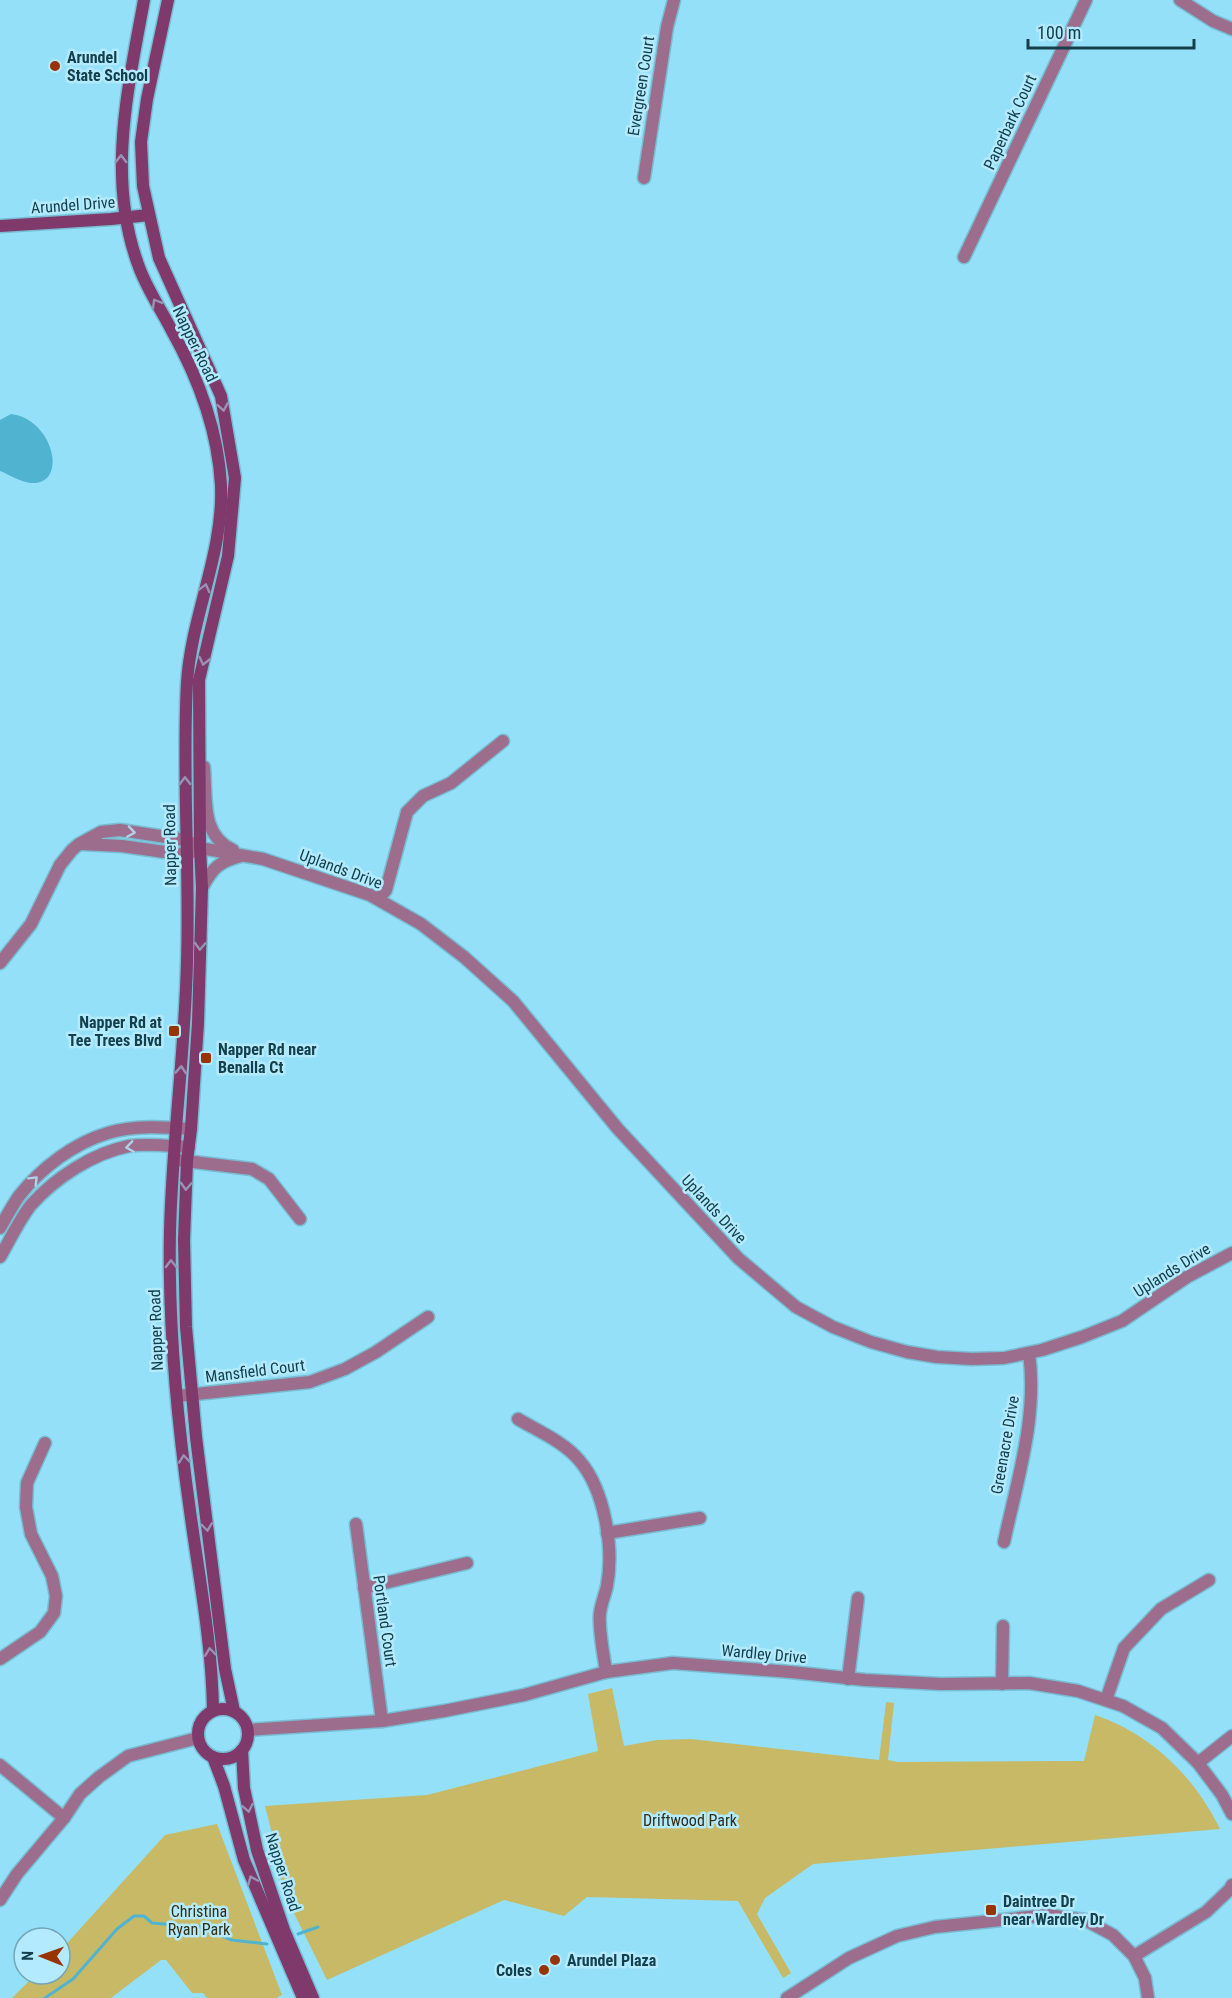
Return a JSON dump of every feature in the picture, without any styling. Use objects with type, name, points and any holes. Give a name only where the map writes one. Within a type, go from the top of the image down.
[{"type":"main road","name":"Napper Road","points":[[144,0],[124,114],[121,153],[126,218],[141,273],[192,371],[206,408],[214,434],[220,470],[219,530],[194,633],[187,676],[185,737],[187,969],[176,1146],[181,1160],[185,1207],[185,1288],[196,1437],[225,1669],[234,1711]]},
{"type":"main road","name":"Napper Road","points":[[168,0],[148,89],[141,169],[159,258],[221,396],[235,478],[228,556],[199,680],[202,888],[198,1023],[189,1147],[181,1160],[170,1254],[171,1330],[177,1396],[189,1506],[213,1674],[213,1710]]},
{"type":"main road","name":"Arundel Drive","points":[[0,226],[126,218],[149,214]]},
{"type":"main road","points":[[213,1710],[234,1711],[241,1717],[248,1730],[248,1738],[236,1756],[227,1759],[213,1757],[205,1752],[198,1738],[198,1729],[203,1718],[213,1710]]},
{"type":"main road","name":"Napper Road","points":[[242,1750],[244,1788],[257,1850],[284,1930],[313,1998]]},
{"type":"main road","name":"Napper Road","points":[[213,1757],[224,1786],[244,1860],[303,1998]]},
{"type":"street","name":"Evergreen Court","points":[[644,177],[667,27],[674,0]]},
{"type":"street","name":"Paperbark Court","points":[[964,257],[1086,0]]},
{"type":"street","points":[[1180,0],[1232,29]]},
{"type":"street","points":[[378,899],[386,890],[407,812],[423,796],[451,783],[503,741]]},
{"type":"street","points":[[199,742],[203,759],[209,826],[215,838],[245,855]]},
{"type":"street","points":[[0,963],[31,924],[60,866],[72,849],[79,844],[100,832],[120,830],[186,840],[200,848]]},
{"type":"street","points":[[79,844],[122,846],[186,855],[200,848]]},
{"type":"street","name":"Uplands Drive","points":[[200,848],[263,859],[370,895],[421,924],[464,957],[513,1001],[618,1129],[738,1258],[796,1307],[833,1327],[871,1342],[937,1357],[1004,1358],[1029,1353],[1082,1337],[1122,1321],[1186,1277],[1232,1253]]},
{"type":"street","points":[[202,888],[209,874],[224,860],[245,855]]},
{"type":"street","points":[[0,1228],[18,1198],[34,1179],[69,1151],[108,1133],[130,1129],[191,1129]]},
{"type":"street","points":[[0,1257],[30,1208],[45,1190],[77,1167],[112,1150],[131,1146],[189,1147]]},
{"type":"street","points":[[181,1160],[252,1169],[269,1179],[300,1219]]},
{"type":"street","name":"Mansfield Court","points":[[177,1396],[310,1382],[345,1369],[376,1352],[428,1317]]},
{"type":"street","name":"Greenacre Drive","points":[[1004,1542],[1028,1428],[1032,1372],[1029,1353]]},
{"type":"street","points":[[518,1419],[560,1444],[579,1460],[595,1485],[603,1510],[609,1547],[607,1585],[600,1614],[606,1672]]},
{"type":"street","points":[[0,1659],[40,1632],[54,1613],[56,1596],[52,1576],[31,1534],[26,1507],[27,1483],[45,1443]]},
{"type":"street","points":[[607,1533],[700,1518]]},
{"type":"street","name":"Portland Court","points":[[356,1524],[382,1721]]},
{"type":"street","points":[[364,1588],[467,1563]]},
{"type":"street","points":[[1106,1700],[1124,1648],[1161,1609],[1209,1580]]},
{"type":"street","points":[[848,1678],[858,1598]]},
{"type":"street","points":[[1002,1683],[1003,1626]]},
{"type":"street","name":"Wardley Drive","points":[[248,1730],[382,1721],[524,1695],[606,1672],[673,1663],[941,1684],[1029,1683],[1078,1691],[1106,1700],[1123,1706],[1162,1728],[1198,1763],[1222,1795],[1232,1815]]},
{"type":"street","points":[[1198,1763],[1232,1736]]},
{"type":"street","points":[[0,1900],[17,1874],[64,1818],[80,1794],[99,1777],[128,1756],[198,1738]]},
{"type":"street","points":[[0,1764],[64,1818]]},
{"type":"street","points":[[1134,1956],[1206,1912],[1231,1888]]},
{"type":"street","points":[[789,1998],[824,1973],[874,1945],[897,1936],[935,1927],[1048,1915],[1084,1920],[1113,1935],[1134,1956],[1145,1978],[1148,1998]]},
{"type":"green space","name":"Driftwood Park","points":[[612,1688],[624,1746],[657,1740],[691,1739],[879,1760],[886,1702],[894,1703],[888,1760],[898,1762],[1084,1761],[1095,1715],[1134,1733],[1169,1759],[1197,1792],[1220,1829],[813,1864],[765,1898],[757,1914],[791,1973],[783,1978],[738,1901],[587,1897],[564,1916],[504,1900],[327,1980],[284,1893],[265,1806],[427,1795],[598,1751],[588,1694]]},
{"type":"green space","name":"Christina Ryan Park","points":[[217,1824],[282,1995],[276,1998],[207,1998],[203,1993],[192,1993],[166,1960],[161,1960],[111,1998],[12,1998],[24,1986],[72,1986],[72,1938],[165,1835]]},
{"type":"water","points":[[11,414],[26,419],[38,427],[46,439],[53,464],[50,474],[43,481],[31,483],[0,471],[0,420]]},
{"type":"waterway","points":[[45,1998],[73,1979],[117,1929],[134,1916],[144,1916],[152,1923],[200,1927],[232,1940],[267,1944]]},
{"type":"waterway","points":[[298,1934],[318,1927]]},
{"type":"place","name":"Arundel State School","points":[[55,66]]},
{"type":"place","name":"Napper Rd at Tee Trees Blvd","points":[[174,1031]]},
{"type":"place","name":"Napper Rd near Benalla Ct","points":[[206,1058]]},
{"type":"place","name":"Daintree Dr near Wardley Dr","points":[[991,1910]]},
{"type":"place","name":"Arundel Plaza","points":[[555,1960]]},
{"type":"place","name":"Coles","points":[[544,1970]]}]
